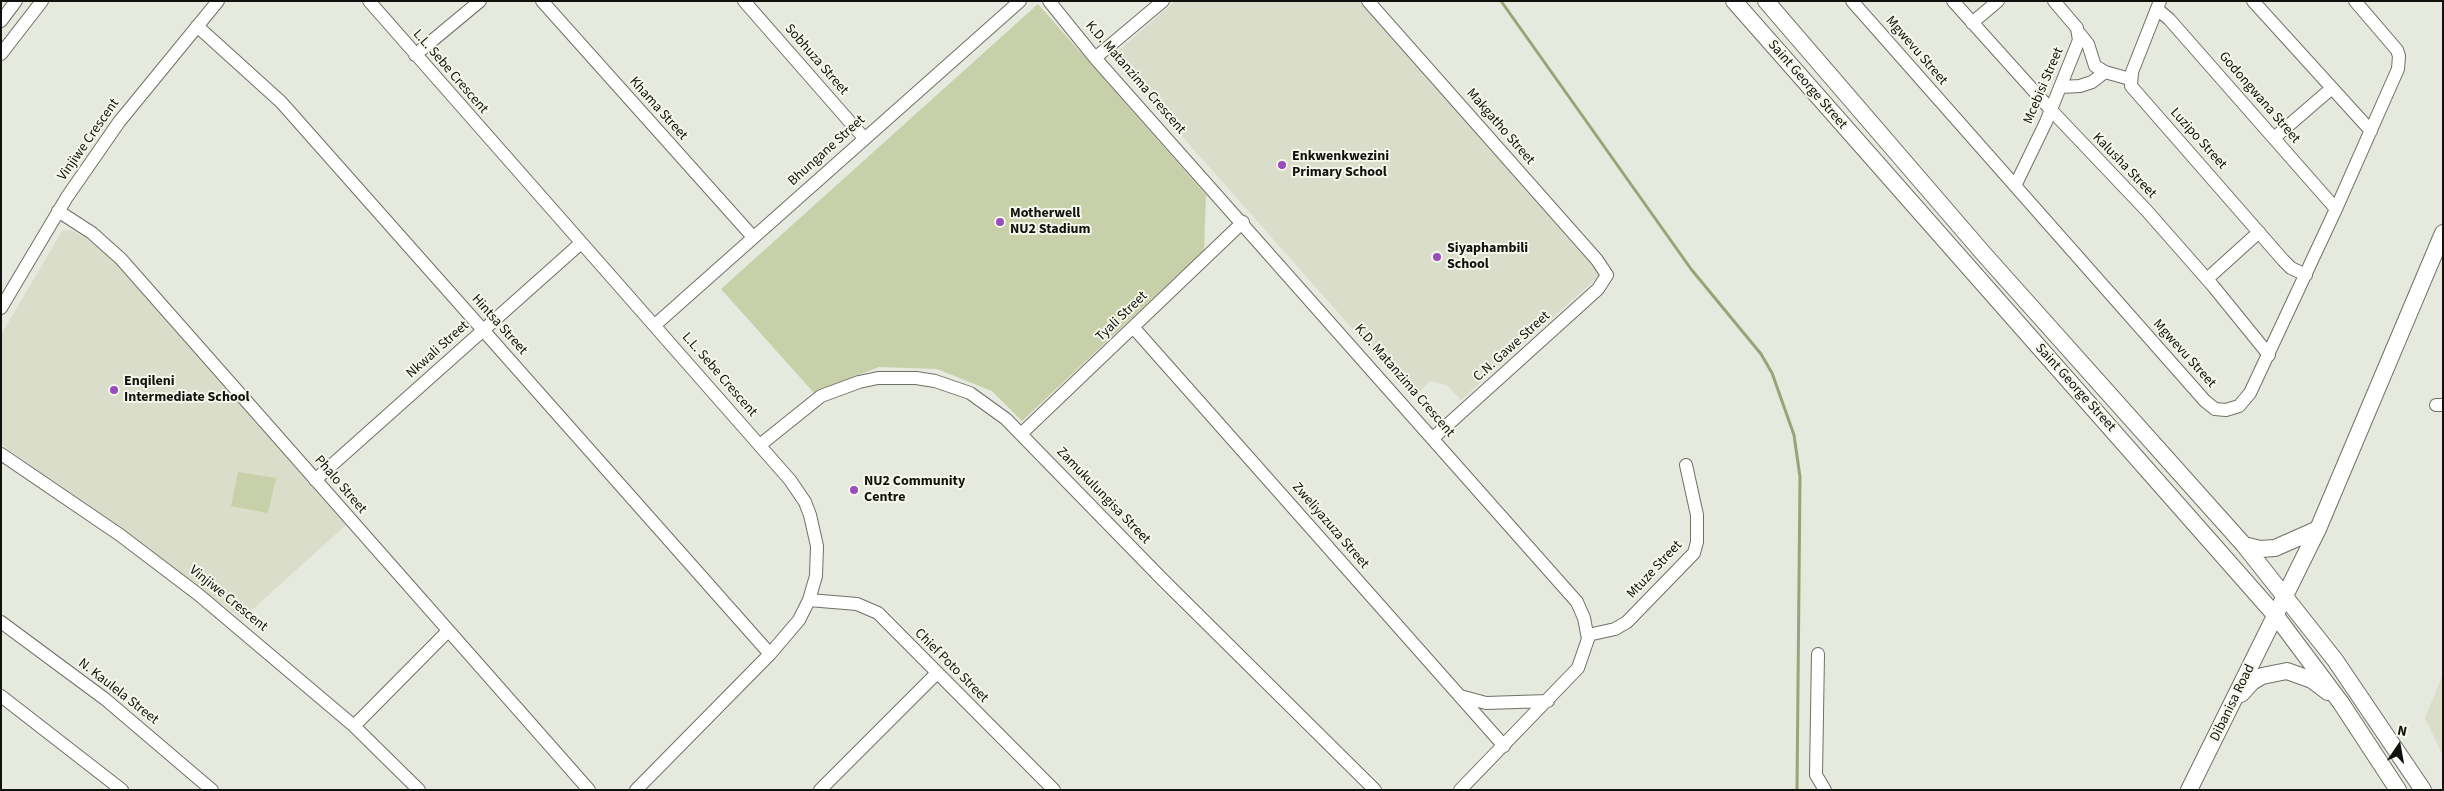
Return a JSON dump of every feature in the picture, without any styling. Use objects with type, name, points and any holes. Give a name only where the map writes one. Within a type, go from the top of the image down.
[{"type":"main road","name":"Saint George Street","points":[[1734,1],[2276,616],[2341,703],[2398,790]]},
{"type":"main road","name":"Saint George Street","points":[[1766,1],[1977,246],[2244,545],[2335,660],[2423,790]]},
{"type":"main road","name":"Dibanisa Road","points":[[2189,790],[2318,529],[2443,232]]},
{"type":"main road","points":[[2244,545],[2260,549],[2275,548],[2318,529]]},
{"type":"main road","points":[[2230,707],[2252,682],[2271,673],[2287,671],[2312,680],[2341,703]]},
{"type":"street","points":[[1,21],[16,1]]},
{"type":"street","points":[[1,54],[42,1]]},
{"type":"street","name":"Vinjiwe Crescent","points":[[1,308],[58,211],[119,122],[218,1]]},
{"type":"street","name":"L.L. Sebe Crescent","points":[[369,1],[760,445],[799,491],[810,515],[816,534],[817,562],[809,600],[790,632],[636,790]]},
{"type":"street","points":[[415,55],[480,1]]},
{"type":"street","name":"Khama Street","points":[[542,1],[753,237]]},
{"type":"street","name":"Sobhuza Street","points":[[744,1],[864,138]]},
{"type":"street","name":"Bhungane Street","points":[[654,325],[1020,1]]},
{"type":"street","name":"K.D. Matanzima Crescent","points":[[1048,1],[1095,58],[1243,222],[1577,602],[1584,618],[1588,635]]},
{"type":"street","points":[[1095,58],[1163,1]]},
{"type":"street","name":"Makgatho Street","points":[[1368,1],[1597,260],[1607,275]]},
{"type":"street","name":"Mgwevu Street","points":[[1852,1],[2210,406],[2226,410],[2239,406],[2250,393],[2306,275],[2398,69],[2399,56],[2391,41],[2355,1]]},
{"type":"street","name":"Kalusha Street","points":[[1953,1],[2051,110],[2147,211],[2207,279],[2269,355]]},
{"type":"street","points":[[1972,23],[1998,1]]},
{"type":"street","points":[[2054,1],[2088,44],[2093,63],[2105,72],[2130,79],[2159,5]]},
{"type":"street","points":[[2253,1],[2371,131]]},
{"type":"street","name":"Godongwana Street","points":[[2159,5],[2169,19],[2336,209]]},
{"type":"street","name":"Hintsa Street","points":[[197,26],[281,102],[770,654]]},
{"type":"street","name":"Mcebisi Street","points":[[2015,186],[2051,110],[2080,34]]},
{"type":"street","points":[[2060,87],[2080,86],[2092,82],[2105,72]]},
{"type":"street","name":"Luzipo Street","points":[[2130,79],[2135,92],[2291,268],[2306,275]]},
{"type":"street","points":[[2274,138],[2332,88]]},
{"type":"street","name":"Phalo Street","points":[[58,211],[111,248],[589,790]]},
{"type":"street","name":"Tyali Street","points":[[1021,434],[1243,222]]},
{"type":"street","points":[[2207,279],[2260,232]]},
{"type":"street","name":"Nkwali Street","points":[[315,480],[581,243]]},
{"type":"street","name":"C.N. Gawe Street","points":[[1433,438],[1598,289],[1607,275]]},
{"type":"street","name":"Zweliyazuza Street","points":[[1133,327],[1504,746]]},
{"type":"street","name":"Zamukulungisa Street","points":[[760,445],[821,396],[858,382],[878,378],[916,378],[935,381],[970,393],[994,408],[1021,434],[1162,579],[1375,790]]},
{"type":"street","name":"Vinjiwe Crescent","points":[[1,454],[40,478],[174,574],[280,661],[354,726],[419,790]]},
{"type":"street","name":"Mtuze Street","points":[[1588,635],[1615,629],[1627,622],[1694,554],[1697,542],[1697,515],[1686,465]]},
{"type":"street","name":"Chief Poto Street","points":[[809,600],[857,604],[869,608],[885,620],[1054,790]]},
{"type":"street","name":"N. Kaulela Street","points":[[1,622],[105,699],[212,790]]},
{"type":"street","points":[[354,726],[448,632]]},
{"type":"street","points":[[1460,790],[1578,668],[1585,652],[1588,635]]},
{"type":"street","points":[[1818,654],[1816,775],[1825,790]]},
{"type":"street","points":[[820,790],[936,673]]},
{"type":"street","points":[[1,696],[122,790]]},
{"type":"street","points":[[1460,696],[1486,703],[1548,701]]},
{"type":"shaded area","points":[[1175,1],[1359,1],[1600,275],[1461,400],[1447,385],[1430,381],[1414,398],[1117,63],[1117,52]]},
{"type":"shaded area","name":"Enqileni Intermediate School","points":[[72,230],[105,251],[346,525],[242,619],[1,444],[1,335],[62,231]]},
{"type":"shaded area","points":[[2443,674],[2443,756],[2425,718]]},
{"type":"green space","name":"Motherwell NU2 Stadium","points":[[1038,4],[1206,195],[1204,250],[1022,421],[992,391],[937,369],[879,367],[814,393],[721,289]]},
{"type":"green space","points":[[238,472],[276,478],[268,513],[231,506]]},
{"type":"waterway","points":[[1501,1],[1691,269],[1761,354],[1772,373],[1794,435],[1800,477],[1797,790]]},
{"type":"place","name":"Enkwenkwezini Primary School","points":[[1282,165]]},
{"type":"place","name":"Motherwell NU2 Stadium","points":[[1000,222]]},
{"type":"place","name":"Siyaphambili School","points":[[1437,257]]},
{"type":"place","name":"Enqileni Intermediate School","points":[[114,390]]},
{"type":"place","name":"NU2 Community Centre","points":[[854,490]]}]
